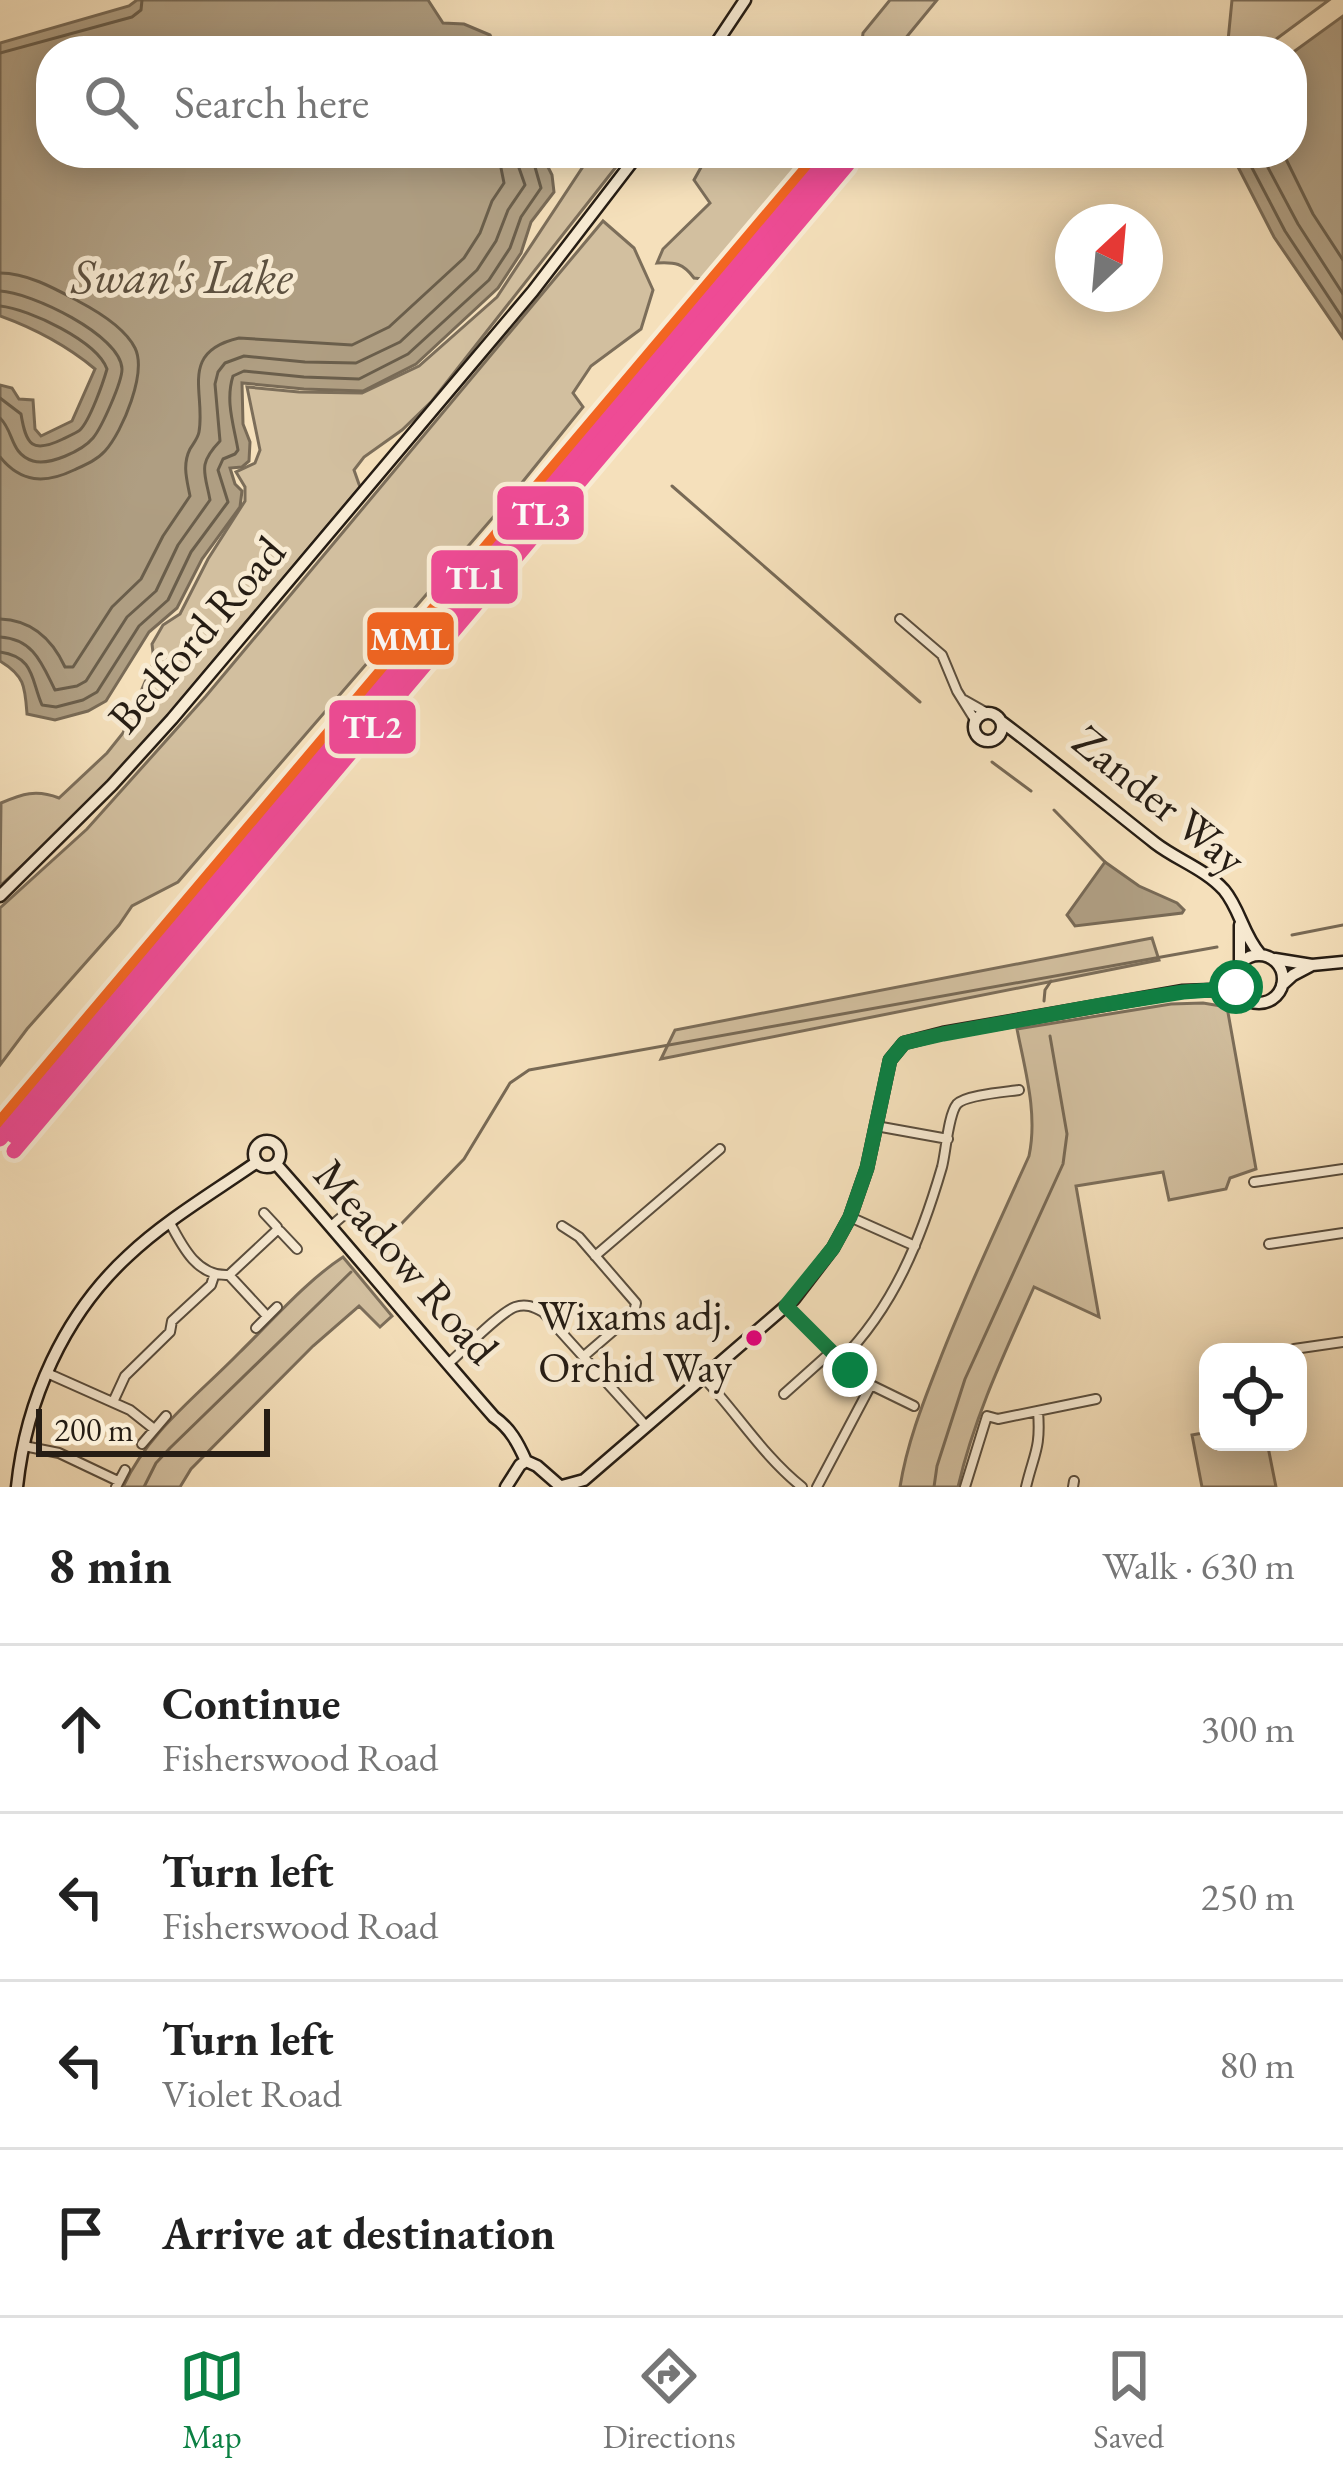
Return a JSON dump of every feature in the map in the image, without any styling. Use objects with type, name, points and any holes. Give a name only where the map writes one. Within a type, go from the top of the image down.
[{"type":"street","points":[[721,36],[745,0]]},
{"type":"street","name":"Bedford Road","points":[[0,896],[152,742],[435,408],[628,168]]},
{"type":"street","points":[[900,619],[942,655],[962,700],[975,721],[978,738],[997,740],[1003,727],[996,715],[962,700]]},
{"type":"street","points":[[975,721],[987,712]]},
{"type":"street","name":"Zander Way","points":[[1002,722],[1226,892],[1240,922],[1237,969]]},
{"type":"street","name":"Zander Way","points":[[997,740],[1026,741]]},
{"type":"street","name":"Zander Way","points":[[1240,922],[1260,954]]},
{"type":"street","points":[[1211,990],[1228,982],[1246,957],[1260,954],[1312,965],[1343,962]]},
{"type":"street","points":[[1274,959],[1282,971],[1282,986]]},
{"type":"street","points":[[562,1486],[584,1480],[786,1306],[833,1248],[867,1168],[890,1060],[904,1043],[1183,992],[1211,990],[1263,1003],[1312,965]]},
{"type":"street","points":[[1237,969],[1236,987],[1244,998]]},
{"type":"street","points":[[840,1361],[873,1323],[915,1246],[958,1103],[1019,1090]]},
{"type":"street","points":[[876,1126],[948,1139]]},
{"type":"street","points":[[268,1141],[280,1149],[276,1163],[268,1167],[257,1162],[255,1148],[268,1141]]},
{"type":"street","points":[[595,1256],[720,1149]]},
{"type":"street","name":"Meadow Road","points":[[16,1487],[47,1373],[66,1331],[84,1306],[129,1255],[257,1162]]},
{"type":"street","name":"Meadow Road","points":[[276,1163],[451,1361],[517,1441],[526,1461],[562,1486]]},
{"type":"street","points":[[1254,1182],[1343,1169]]},
{"type":"street","points":[[170,1223],[180,1244],[208,1273],[229,1275],[276,1231],[264,1213]]},
{"type":"street","points":[[331,1226],[345,1214]]},
{"type":"street","points":[[850,1217],[915,1246]]},
{"type":"street","points":[[562,1226],[579,1237],[636,1304],[634,1313],[584,1355]]},
{"type":"street","points":[[276,1231],[297,1249]]},
{"type":"street","points":[[1269,1244],[1343,1233]]},
{"type":"street","points":[[229,1275],[267,1316]]},
{"type":"street","points":[[112,1402],[125,1376],[170,1332],[172,1321],[211,1285],[214,1276]]},
{"type":"street","points":[[786,1306],[840,1361],[871,1385],[914,1406]]},
{"type":"street","points":[[256,1328],[277,1307]]},
{"type":"street","points":[[451,1361],[508,1310],[536,1307],[646,1426]]},
{"type":"street","points":[[1307,1347],[1343,1342]]},
{"type":"street","points":[[784,1394],[831,1352]]},
{"type":"street","points":[[47,1373],[130,1410],[154,1429]]},
{"type":"street","points":[[702,1376],[802,1487]]},
{"type":"street","points":[[817,1487],[871,1385]]},
{"type":"street","points":[[965,1487],[987,1416],[998,1419],[1096,1399]]},
{"type":"street","points":[[1026,1487],[1040,1439],[1038,1412]]},
{"type":"street","points":[[142,1444],[166,1416]]},
{"type":"street","points":[[24,1446],[58,1453],[117,1484],[125,1470]]},
{"type":"street","points":[[506,1487],[526,1461]]},
{"type":"shaded area","points":[[890,0],[937,0],[907,36],[863,33]]},
{"type":"shaded area","points":[[1232,0],[1329,0],[1280,36],[1228,36]]},
{"type":"shaded area","points":[[582,168],[615,168],[432,401],[364,457],[354,470],[360,487],[155,731],[76,816],[0,886],[1,803],[29,794],[59,798],[107,753],[123,733],[154,661],[152,644],[163,625],[180,614],[245,501],[245,487],[236,472],[255,463],[260,450],[247,387],[362,393],[419,366],[497,297]]},
{"type":"shaded area","points":[[701,168],[797,168],[703,279],[694,278],[678,264],[657,263],[663,249],[710,203],[694,180]]},
{"type":"shaded area","points":[[603,221],[634,248],[653,290],[641,329],[591,366],[573,393],[583,407],[178,882],[132,906],[0,1065],[0,908],[87,829],[206,696]]},
{"type":"shaded area","points":[[1152,938],[1159,960],[661,1059],[675,1030]]},
{"type":"shaded area","points":[[1203,1003],[1227,1007],[1256,1169],[1230,1178],[1226,1189],[1169,1200],[1163,1172],[1076,1186],[1099,1317],[1034,1287],[981,1410],[958,1487],[900,1487],[933,1377],[1029,1156],[1031,1108],[1017,1029]]},
{"type":"shaded area","points":[[343,1257],[392,1316],[380,1327],[359,1306],[191,1469],[180,1487],[123,1487],[146,1448],[175,1415],[302,1290]]},
{"type":"shaded area","points":[[1199,1434],[1199,1451],[1269,1451],[1276,1487],[1202,1487],[1192,1435]]},
{"type":"water","name":"Swan's Lake","points":[[137,0],[428,0],[443,23],[464,24],[490,36],[36,36],[36,168],[548,168],[554,192],[531,222],[521,253],[498,288],[416,364],[363,391],[242,383],[249,461],[230,468],[242,491],[240,507],[202,559],[177,608],[149,632],[106,701],[55,720],[27,714],[22,683],[0,661],[0,385],[12,388],[19,399],[33,400],[35,429],[41,436],[72,421],[95,369],[50,338],[0,316],[0,43]]},
{"type":"water","points":[[1343,16],[1343,338],[1274,237],[1239,168],[1307,168],[1307,42]]},
{"type":"water","points":[[1105,862],[1184,910],[1075,926],[1067,915]]},
{"type":"waterway","points":[[672,486],[920,702]]},
{"type":"waterway","points":[[992,762],[1031,791]]},
{"type":"waterway","points":[[1054,810],[1105,862]]},
{"type":"waterway","points":[[1292,935],[1343,925]]},
{"type":"waterway","points":[[376,1250],[464,1159],[510,1083],[529,1070],[1217,947]]},
{"type":"waterway","points":[[1044,1001],[1051,981]]},
{"type":"waterway","points":[[934,1487],[965,1379],[1063,1164],[1067,1134],[1050,1036]]},
{"type":"waterway","points":[[144,1487],[170,1448],[351,1272]]},
{"type":"transit line","name":"MML","points":[[0,1124],[808,168]]},
{"type":"transit line","name":"TL1","points":[[0,1139],[820,168]]},
{"type":"transit line","name":"TL3","points":[[14,1136],[832,168]]},
{"type":"transit line","name":"TL2","points":[[14,1151],[844,168]]},
{"type":"place","name":"Wixams adj. Orchid Way","points":[[754,1338]]},
{"type":"route","points":[[850,1370],[786,1306],[833,1248],[850,1217],[867,1168],[890,1060],[904,1043],[1102,1005],[1211,990],[1235,974],[1236,987]]}]
